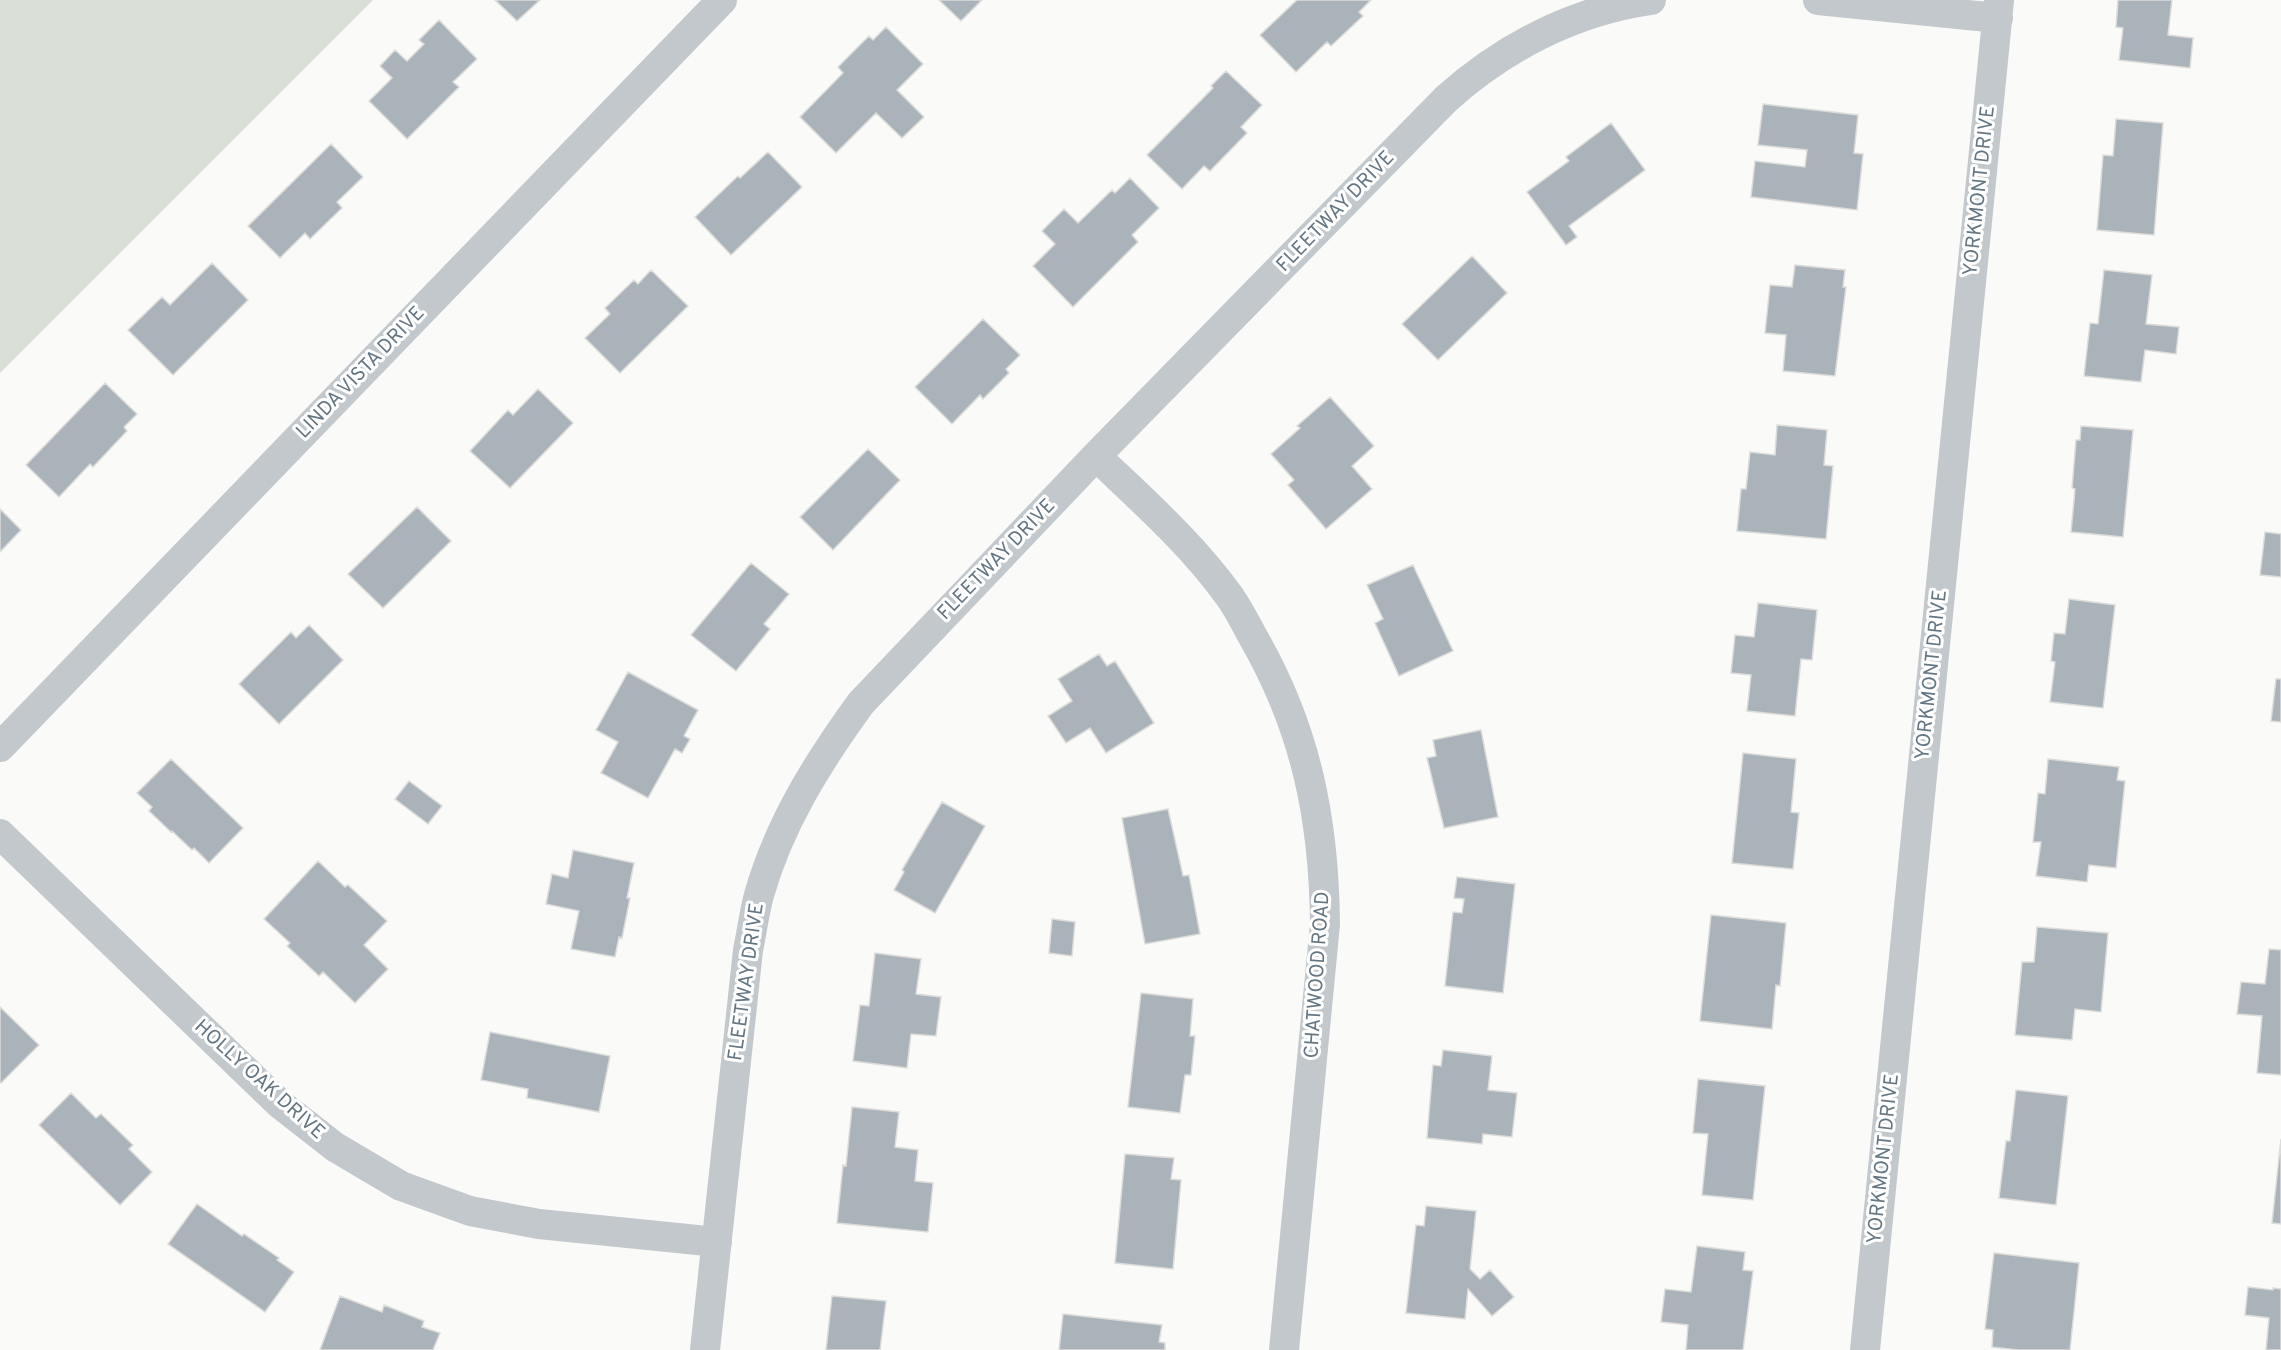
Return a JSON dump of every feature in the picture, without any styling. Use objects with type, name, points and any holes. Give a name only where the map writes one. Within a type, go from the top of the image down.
[{"type":"street","name":"LINDA VISTA DRIVE","points":[[0,747],[722,0]]},
{"type":"street","name":"FLEETWAY DRIVE","points":[[705,1350],[750,939],[759,896],[776,846],[800,795],[831,744],[861,703],[1096,456],[1438,107],[1474,74],[1546,31],[1590,14],[1651,0]]},
{"type":"street","points":[[1818,0],[1998,9]]},
{"type":"street","name":"YORKMONT DRIVE","points":[[1865,1350],[1998,9]]},
{"type":"street","name":"CHATWOOD ROAD","points":[[1096,456],[1177,533],[1231,598],[1286,702],[1307,766],[1318,817],[1325,871],[1325,924],[1284,1350]]},
{"type":"street","name":"HOLLY OAK DRIVE","points":[[0,834],[279,1104],[335,1148],[401,1186],[470,1211],[539,1224],[717,1242]]},
{"type":"shaded area","points":[[0,0],[373,0],[0,373]]},
{"type":"building","points":[[495,0],[540,0],[517,21]]},
{"type":"building","points":[[939,0],[982,0],[961,21]]},
{"type":"building","points":[[1297,0],[1371,0],[1359,12],[1363,16],[1331,46],[1327,42],[1296,72],[1260,35]]},
{"type":"building","points":[[2118,0],[2172,0],[2168,35],[2193,38],[2190,68],[2119,60],[2123,28],[2116,27]]},
{"type":"building","points":[[439,20],[477,59],[453,82],[459,87],[407,139],[369,101],[392,78],[380,66],[395,50],[407,61],[424,44],[419,40]]},
{"type":"building","points":[[886,27],[923,64],[897,90],[924,117],[902,138],[876,113],[836,153],[800,117],[843,73],[838,67],[869,36],[873,40]]},
{"type":"building","points":[[1226,71],[1262,105],[1241,127],[1247,133],[1210,171],[1204,166],[1182,189],[1147,155],[1213,88],[1211,86]]},
{"type":"building","points":[[1763,104],[1858,115],[1854,153],[1863,154],[1857,210],[1751,197],[1755,161],[1805,167],[1807,150],[1758,145]]},
{"type":"building","points":[[2116,119],[2163,123],[2154,235],[2097,230],[2103,155],[2113,156]]},
{"type":"building","points":[[1611,123],[1645,170],[1569,226],[1577,237],[1566,245],[1527,192],[1569,161],[1566,157]]},
{"type":"building","points":[[331,144],[363,177],[337,202],[342,208],[310,239],[305,233],[280,258],[248,226]]},
{"type":"building","points":[[768,152],[802,187],[731,255],[695,217],[738,176],[740,178]]},
{"type":"building","points":[[1130,178],[1159,208],[1132,235],[1138,242],[1073,307],[1033,266],[1055,244],[1042,231],[1064,209],[1078,223],[1112,190],[1115,193]]},
{"type":"building","points":[[1472,256],[1507,293],[1438,360],[1402,324]]},
{"type":"building","points":[[212,263],[248,300],[173,375],[128,330],[162,297],[170,305]]},
{"type":"building","points":[[1795,265],[1845,270],[1843,287],[1846,287],[1835,376],[1783,371],[1786,335],[1765,333],[1770,285],[1792,287]]},
{"type":"building","points":[[651,270],[688,306],[620,373],[585,338],[610,314],[605,308],[634,280],[638,284]]},
{"type":"building","points":[[2104,270],[2152,275],[2146,324],[2179,327],[2176,354],[2145,350],[2141,382],[2084,376],[2090,323],[2098,324]]},
{"type":"building","points":[[983,319],[1020,355],[1006,369],[1009,373],[983,399],[980,395],[952,424],[915,387]]},
{"type":"building","points":[[105,383],[137,414],[124,427],[127,431],[93,467],[90,464],[59,497],[26,465]]},
{"type":"building","points":[[538,389],[573,423],[510,488],[470,451],[508,410],[513,415]]},
{"type":"building","points":[[1330,397],[1374,446],[1352,466],[1372,489],[1326,529],[1288,485],[1294,480],[1271,454],[1300,428],[1297,426]]},
{"type":"building","points":[[1777,425],[1827,430],[1824,465],[1833,466],[1826,539],[1737,531],[1741,489],[1746,489],[1750,452],[1775,455]]},
{"type":"building","points":[[2081,426],[2133,430],[2123,537],[2071,532],[2076,440],[2080,440]]},
{"type":"building","points":[[868,449],[900,480],[833,550],[800,517]]},
{"type":"building","points":[[417,507],[451,541],[383,608],[348,574]]},
{"type":"building","points":[[0,509],[21,530],[0,552]]},
{"type":"building","points":[[2265,532],[2281,534],[2281,577],[2260,575]]},
{"type":"building","points":[[751,563],[789,594],[764,624],[770,629],[736,671],[691,635]]},
{"type":"building","points":[[1413,565],[1453,651],[1399,676],[1375,623],[1383,619],[1367,585]]},
{"type":"building","points":[[2069,599],[2115,605],[2103,708],[2050,702],[2055,662],[2051,661],[2054,633],[2065,634]]},
{"type":"building","points":[[1758,603],[1817,610],[1812,660],[1801,659],[1795,716],[1747,711],[1751,675],[1731,673],[1735,635],[1754,637]]},
{"type":"building","points":[[309,625],[343,660],[279,724],[239,684],[291,632],[296,638]]},
{"type":"building","points":[[1099,654],[1107,666],[1115,661],[1154,723],[1106,753],[1090,728],[1066,743],[1048,716],[1072,701],[1058,679]]},
{"type":"building","points":[[628,672],[698,710],[684,736],[690,739],[682,753],[675,749],[648,798],[601,773],[618,742],[596,730]]},
{"type":"building","points":[[2276,679],[2281,679],[2281,722],[2271,721]]},
{"type":"building","points":[[1481,730],[1498,817],[1444,828],[1427,758],[1436,756],[1433,740]]},
{"type":"building","points":[[1743,753],[1796,759],[1791,812],[1799,813],[1793,869],[1732,863]]},
{"type":"building","points":[[171,759],[243,828],[209,863],[149,811],[152,807],[137,793]]},
{"type":"building","points":[[2048,759],[2119,767],[2117,780],[2125,781],[2116,868],[2089,865],[2087,882],[2036,876],[2041,842],[2033,842],[2038,793],[2045,794]]},
{"type":"building","points":[[409,781],[442,806],[428,824],[395,799]]},
{"type":"building","points":[[942,802],[985,826],[935,913],[894,890],[904,872],[902,870]]},
{"type":"building","points":[[1168,809],[1183,876],[1189,875],[1200,934],[1145,944],[1122,818]]},
{"type":"building","points":[[573,850],[634,863],[622,938],[619,937],[615,957],[571,949],[579,911],[546,904],[552,874],[568,878]]},
{"type":"building","points":[[318,861],[345,887],[348,885],[387,921],[364,945],[388,969],[355,1003],[323,972],[319,976],[287,946],[290,943],[264,919]]},
{"type":"building","points":[[1457,877],[1515,884],[1503,993],[1445,986],[1453,912],[1462,913],[1464,899],[1454,898]]},
{"type":"building","points":[[1711,915],[1786,923],[1780,986],[1776,985],[1772,1029],[1700,1021]]},
{"type":"building","points":[[1052,919],[1075,922],[1072,956],[1049,953]]},
{"type":"building","points":[[2037,927],[2108,933],[2101,1012],[2075,1009],[2072,1040],[2015,1035],[2022,962],[2034,962]]},
{"type":"building","points":[[2269,949],[2281,950],[2281,1075],[2257,1073],[2262,1016],[2237,1014],[2241,982],[2265,984]]},
{"type":"building","points":[[875,953],[921,959],[916,994],[941,997],[936,1036],[911,1034],[907,1068],[853,1061],[860,1005],[869,1006]]},
{"type":"building","points":[[1141,993],[1193,999],[1190,1036],[1195,1036],[1191,1075],[1185,1075],[1180,1113],[1128,1107]]},
{"type":"building","points":[[0,1007],[39,1045],[1,1083],[0,1082]]},
{"type":"building","points":[[490,1032],[610,1056],[599,1112],[527,1098],[528,1089],[481,1080]]},
{"type":"building","points":[[1443,1050],[1492,1056],[1488,1090],[1517,1093],[1512,1137],[1483,1134],[1482,1144],[1427,1138],[1433,1065],[1441,1066]]},
{"type":"building","points":[[1698,1079],[1765,1086],[1753,1200],[1702,1195],[1708,1134],[1693,1133]]},
{"type":"building","points":[[2016,1090],[2068,1096],[2056,1205],[1999,1198],[2006,1141],[2010,1141]]},
{"type":"building","points":[[71,1093],[96,1118],[101,1114],[133,1145],[129,1149],[152,1172],[120,1205],[39,1125]]},
{"type":"building","points":[[852,1107],[899,1112],[895,1147],[918,1150],[915,1181],[933,1183],[928,1232],[837,1223]]},
{"type":"building","points":[[2281,1139],[2281,1224],[2272,1223]]},
{"type":"building","points":[[1125,1154],[1174,1158],[1171,1179],[1181,1180],[1173,1269],[1115,1263]]},
{"type":"building","points":[[197,1204],[242,1236],[244,1234],[279,1258],[277,1260],[294,1272],[265,1312],[168,1244]]},
{"type":"building","points":[[1426,1206],[1476,1211],[1470,1269],[1480,1279],[1490,1270],[1514,1297],[1492,1316],[1468,1289],[1465,1319],[1406,1313],[1416,1225],[1424,1226]]},
{"type":"building","points":[[1697,1246],[1745,1252],[1743,1270],[1753,1271],[1743,1350],[1686,1350],[1688,1325],[1661,1322],[1665,1289],[1691,1292]]},
{"type":"building","points":[[1994,1253],[2079,1263],[2070,1350],[2018,1350],[1992,1347],[1993,1330],[1985,1329]]},
{"type":"building","points":[[2248,1287],[2281,1289],[2281,1350],[2266,1350],[2269,1318],[2245,1315]]},
{"type":"building","points":[[340,1296],[382,1312],[384,1305],[424,1321],[422,1327],[440,1333],[433,1350],[320,1350]]},
{"type":"building","points":[[832,1296],[886,1301],[880,1350],[826,1350]]},
{"type":"building","points":[[1063,1314],[1162,1325],[1159,1342],[1165,1343],[1165,1350],[1059,1350]]}]
